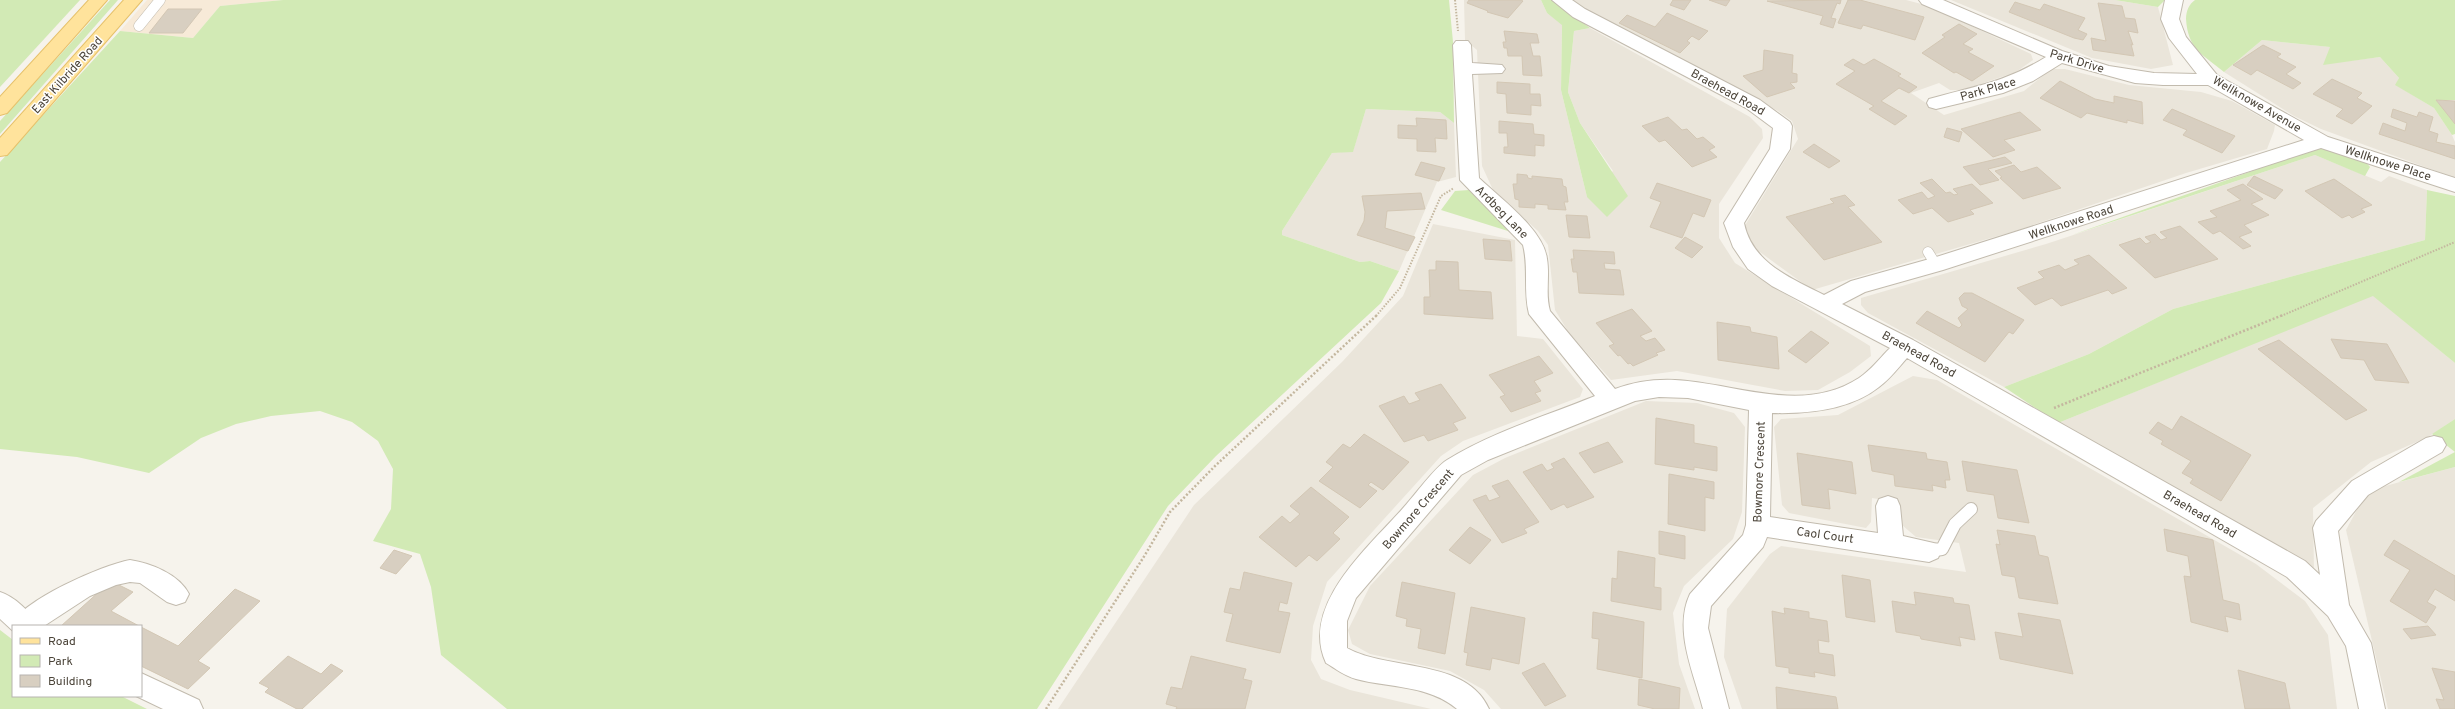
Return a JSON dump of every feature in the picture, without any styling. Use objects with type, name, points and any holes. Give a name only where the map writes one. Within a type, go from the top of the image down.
[{"type":"main road","points":[[0,109],[98,0]]},
{"type":"main road","name":"East Kilbride Road","points":[[0,150],[133,0]]},
{"type":"street","name":"Braehead Road","points":[[1561,0],[1579,13],[1753,104],[1783,126],[1780,149],[1734,224],[1736,233],[1755,264],[1780,281],[1905,346],[2296,569],[2337,608],[2358,643],[2372,709]]},
{"type":"street","name":"Park Drive","points":[[1928,0],[2059,57],[2135,77],[2173,80],[2211,79]]},
{"type":"street","name":"Wellknowe Avenue","points":[[2174,0],[2170,19],[2178,38],[2211,79],[2321,141]]},
{"type":"street","name":"Ardbeg Lane","points":[[1462,45],[1465,68],[1467,158],[1470,180],[1532,242],[1537,259],[1536,299],[1540,314],[1611,400]]},
{"type":"street","name":"Park Place","points":[[1936,103],[1996,89],[2027,77],[2059,57]]},
{"type":"street","points":[[1465,68],[1496,69]]},
{"type":"street","name":"Wellknowe Road","points":[[1823,304],[1858,286],[1932,259],[2321,141]]},
{"type":"street","name":"Wellknowe Place","points":[[2321,141],[2455,185]]},
{"type":"street","name":"Bowmore Crescent","points":[[1476,709],[1459,694],[1432,681],[1356,667],[1335,655],[1331,637],[1336,612],[1347,590],[1453,468],[1475,455],[1611,400],[1645,390],[1678,389],[1722,394],[1760,403],[1803,403],[1838,399],[1867,384],[1905,346]]},
{"type":"street","name":"Bowmore Crescent","points":[[1716,709],[1695,628],[1699,602],[1754,540],[1758,526],[1760,403]]},
{"type":"street","points":[[2337,608],[2325,528],[2360,488],[2434,445]]},
{"type":"street","points":[[1888,506],[1891,545]]},
{"type":"street","name":"Caol Court","points":[[1758,526],[1929,551]]},
{"type":"street","points":[[0,603],[24,625],[101,579],[123,571],[141,572],[176,594]]},
{"type":"street","points":[[142,685],[190,709]]},
{"type":"lane","points":[[138,26],[160,0]]},
{"type":"lane","points":[[1929,551],[1942,549],[1955,524],[1971,509]]},
{"type":"path","points":[[1456,0],[1458,32],[1462,45]]},
{"type":"path","points":[[1046,709],[1145,555],[1170,512],[1215,466],[1384,308],[1400,288],[1441,196],[1446,191],[1470,180]]},
{"type":"path","points":[[2031,417],[2317,301],[2455,242]]},
{"type":"shaded area","points":[[147,0],[283,0],[220,6],[193,38],[120,31]]},
{"type":"shaded area","points":[[1464,0],[1541,0],[1547,13],[1562,24],[1561,90],[1587,197],[1613,171],[1580,123],[1568,92],[1574,31],[1590,28],[1750,117],[1762,129],[1763,138],[1719,204],[1719,238],[1735,263],[1870,346],[1871,356],[1850,372],[1818,390],[1785,391],[1677,371],[1611,380],[1569,333],[1555,310],[1548,245],[1538,231],[1494,192],[1482,166],[1477,50],[1465,40]]},
{"type":"shaded area","points":[[1570,0],[1906,0],[1929,6],[2031,54],[2033,60],[2016,72],[1963,90],[1950,90],[1939,83],[1911,93],[1944,115],[2024,91],[2051,69],[2065,69],[2129,85],[2201,92],[2232,101],[2275,125],[2274,131],[2267,149],[2186,173],[2015,231],[1812,290],[1753,247],[1744,227],[1798,139],[1792,121],[1778,111],[1588,13]]},
{"type":"shaded area","points":[[1951,0],[2115,0],[2158,7],[2173,65],[2151,69],[2092,58]]},
{"type":"shaded area","points":[[2262,40],[2331,47],[2324,64],[2380,57],[2399,78],[2396,85],[2434,108],[2452,135],[2455,142],[2455,178],[2321,129],[2294,116],[2224,72]]},
{"type":"shaded area","points":[[1366,109],[1440,112],[1454,123],[1456,177],[1437,182],[1399,271],[1370,261],[1360,262],[1282,235],[1282,231],[1332,153],[1353,151]]},
{"type":"shaded area","points":[[2315,155],[2381,182],[2389,176],[2427,190],[2425,240],[2173,309],[2089,354],[2004,387],[1868,313],[1861,305],[1861,298],[2046,244]]},
{"type":"shaded area","points":[[1433,224],[1515,240],[1517,336],[1543,339],[1583,389],[1580,397],[1463,441],[1441,456],[1327,582],[1313,626],[1311,660],[1321,679],[1350,690],[1431,709],[1058,709],[1194,505],[1342,362],[1403,296]]},
{"type":"shaded area","points":[[2373,295],[2455,363],[2455,419],[2428,437],[2371,462],[2313,508],[2314,572],[2058,423]]},
{"type":"shaded area","points":[[1913,376],[1937,380],[2256,564],[2305,601],[2328,635],[2337,709],[1742,709],[1724,657],[1727,609],[1770,554],[1781,546],[1966,572],[1959,543],[1916,537],[1902,525],[1897,502],[1872,498],[1871,522],[1866,528],[1789,513],[1782,505],[1774,427],[1781,419],[1838,415]]},
{"type":"shaded area","points":[[1646,401],[1697,403],[1734,413],[1745,427],[1742,512],[1733,539],[1684,586],[1673,613],[1679,664],[1695,709],[1501,709],[1484,690],[1450,671],[1370,654],[1352,644],[1348,630],[1370,586],[1473,475],[1505,458]]},
{"type":"shaded area","points":[[2455,467],[2455,709],[2388,709],[2346,530],[2367,491]]},
{"type":"green space","points":[[0,0],[80,0],[0,87]]},
{"type":"green space","points":[[110,0],[118,0],[0,134],[0,121]]},
{"type":"green space","points":[[283,0],[1449,0],[1453,42],[1454,123],[1440,112],[1366,109],[1353,152],[1332,153],[1282,231],[1282,235],[1360,262],[1370,261],[1399,271],[1381,303],[1216,456],[1168,506],[1037,709],[507,709],[441,655],[431,587],[420,554],[373,541],[391,509],[393,469],[378,441],[352,422],[320,411],[271,416],[236,424],[201,438],[149,473],[77,457],[0,449],[0,162],[120,31],[193,38],[220,6]]},
{"type":"green space","points":[[1541,0],[1553,0],[1590,28],[1574,31],[1568,92],[1580,123],[1628,196],[1607,217],[1587,197],[1561,90],[1562,25],[1547,13]]},
{"type":"green space","points":[[2115,0],[2165,0],[2158,7]]},
{"type":"green space","points":[[2195,0],[2455,0],[2455,100],[2441,100],[2455,124],[2455,134],[2452,135],[2434,108],[2395,85],[2399,78],[2380,57],[2323,65],[2330,47],[2262,40],[2224,72],[2198,50],[2190,37],[2187,29],[2186,16],[2187,11]]},
{"type":"green space","points":[[2321,149],[2342,151],[2354,155],[2370,167],[2365,176],[2315,155],[2072,235],[2311,150]]},
{"type":"green space","points":[[1469,190],[1522,241],[1508,231],[1441,210],[1455,191]]},
{"type":"green space","points":[[2427,190],[2455,196],[2455,363],[2373,296],[2058,423],[2004,387],[2089,354],[2173,309],[2425,240]]},
{"type":"green space","points":[[2455,419],[2455,452],[2432,434]]},
{"type":"green space","points":[[2455,452],[2455,467],[2399,482]]},
{"type":"green space","points":[[0,630],[12,639],[12,697],[123,697],[147,709],[0,709]]},
{"type":"building","points":[[1469,0],[1523,1],[1508,18],[1487,12],[1488,11],[1467,3]]},
{"type":"building","points":[[1673,0],[1691,0],[1684,10],[1670,5]]},
{"type":"building","points":[[1709,0],[1730,0],[1726,6]]},
{"type":"building","points":[[1841,0],[1840,4],[1837,3],[1831,18],[1836,19],[1833,28],[1820,24],[1823,16],[1767,1]]},
{"type":"building","points":[[1848,0],[1860,0],[1924,17],[1915,40],[1863,25],[1861,29],[1838,23]]},
{"type":"building","points":[[2015,2],[2040,10],[2044,4],[2085,18],[2078,30],[2087,34],[2083,40],[2074,38],[2009,12]]},
{"type":"building","points":[[2098,3],[2122,6],[2125,18],[2135,19],[2138,33],[2128,31],[2133,45],[2131,44],[2134,56],[2093,50],[2091,38],[2106,41]]},
{"type":"building","points":[[168,9],[202,9],[183,33],[149,33]]},
{"type":"building","points":[[1667,13],[1708,31],[1699,40],[1692,36],[1687,41],[1690,43],[1680,53],[1619,23],[1627,15],[1655,27]]},
{"type":"building","points":[[1959,24],[1977,34],[1963,44],[1973,49],[1968,52],[1994,66],[1972,81],[1956,72],[1954,73],[1922,53],[1945,37],[1942,35]]},
{"type":"building","points":[[1504,31],[1537,34],[1539,43],[1530,43],[1533,56],[1540,56],[1542,76],[1523,75],[1522,56],[1508,56],[1507,48],[1504,48],[1503,42],[1506,42]]},
{"type":"building","points":[[2263,45],[2281,54],[2277,57],[2296,67],[2286,74],[2301,83],[2293,89],[2257,70],[2251,75],[2233,65]]},
{"type":"building","points":[[1764,50],[1793,55],[1792,73],[1797,74],[1797,82],[1790,83],[1795,88],[1767,97],[1743,76],[1763,70]]},
{"type":"building","points":[[1853,59],[1864,65],[1874,59],[1901,74],[1898,76],[1917,87],[1909,93],[1899,88],[1881,101],[1907,116],[1895,125],[1869,109],[1874,106],[1836,84],[1855,71],[1844,65]]},
{"type":"building","points":[[2332,79],[2362,93],[2357,98],[2372,106],[2352,124],[2336,116],[2343,109],[2313,94]]},
{"type":"building","points":[[2060,81],[2095,99],[2114,103],[2114,96],[2142,102],[2143,124],[2127,120],[2127,123],[2087,113],[2081,118],[2040,98]]},
{"type":"building","points":[[1497,82],[1530,84],[1530,94],[1540,94],[1541,106],[1531,105],[1531,115],[1507,113],[1506,94],[1497,93]]},
{"type":"building","points":[[2436,100],[2455,101],[2455,124]]},
{"type":"building","points":[[2172,109],[2235,136],[2222,153],[2183,135],[2187,130],[2163,120]]},
{"type":"building","points":[[2393,109],[2417,117],[2419,112],[2433,117],[2429,131],[2438,134],[2436,142],[2455,146],[2455,159],[2379,134],[2383,123],[2405,131],[2407,123],[2391,117]]},
{"type":"building","points":[[2020,112],[2041,130],[2004,140],[2015,150],[1993,157],[1961,129]]},
{"type":"building","points":[[1668,117],[1682,130],[1687,129],[1697,139],[1703,137],[1715,147],[1709,150],[1717,157],[1692,167],[1665,140],[1659,142],[1642,126]]},
{"type":"building","points":[[1416,118],[1446,120],[1447,139],[1435,138],[1436,152],[1417,151],[1417,139],[1398,138],[1398,125],[1417,126]]},
{"type":"building","points":[[1499,121],[1533,124],[1534,134],[1544,135],[1544,146],[1535,145],[1535,156],[1504,153],[1504,147],[1508,147],[1507,133],[1499,133]]},
{"type":"building","points":[[1947,128],[1962,132],[1959,142],[1944,137]]},
{"type":"building","points":[[1814,144],[1840,161],[1829,168],[1803,152]]},
{"type":"building","points":[[2005,157],[2012,163],[1988,169],[1999,180],[1980,185],[1963,167]]},
{"type":"building","points":[[1421,162],[1445,168],[1439,181],[1415,175]]},
{"type":"building","points":[[2014,165],[2021,172],[2037,167],[2061,188],[2023,199],[2000,178],[2002,177],[1995,171]]},
{"type":"building","points":[[1517,174],[1527,175],[1528,178],[1532,179],[1532,176],[1562,179],[1563,186],[1566,187],[1568,202],[1564,202],[1566,210],[1548,209],[1548,205],[1535,204],[1535,208],[1519,207],[1519,200],[1515,199],[1513,184],[1517,184]]},
{"type":"building","points":[[2254,176],[2283,190],[2275,199],[2247,185]]},
{"type":"building","points":[[1932,179],[1946,193],[1950,192],[1954,195],[1958,194],[1953,189],[1972,184],[1993,203],[1970,210],[1974,214],[1948,222],[1932,208],[1913,214],[1898,200],[1922,192],[1928,199],[1935,196],[1920,183]]},
{"type":"building","points":[[2334,179],[2372,205],[2361,209],[2365,212],[2352,218],[2349,215],[2342,218],[2305,191]]},
{"type":"building","points":[[1657,183],[1711,200],[1704,217],[1693,213],[1682,238],[1650,227],[1661,202],[1650,198]]},
{"type":"building","points":[[2243,184],[2263,199],[2251,204],[2269,215],[2244,225],[2252,232],[2239,237],[2251,246],[2243,249],[2220,231],[2213,234],[2198,222],[2217,217],[2210,211],[2241,200],[2227,190]]},
{"type":"building","points":[[1421,193],[1425,209],[1387,211],[1385,228],[1415,237],[1408,251],[1357,235],[1364,221],[1365,212],[1362,196]]},
{"type":"building","points":[[1845,195],[1855,205],[1848,207],[1882,242],[1824,260],[1786,217],[1834,203],[1830,199]]},
{"type":"building","points":[[1566,215],[1587,216],[1590,238],[1569,237]]},
{"type":"building","points":[[2180,226],[2218,259],[2155,278],[2119,245],[2140,238],[2146,244],[2151,242],[2145,237],[2155,234],[2161,240],[2167,238],[2160,232]]},
{"type":"building","points":[[1685,237],[1703,247],[1692,258],[1675,248]]},
{"type":"building","points":[[1483,239],[1510,241],[1512,261],[1485,259]]},
{"type":"building","points":[[1573,250],[1614,252],[1615,264],[1604,263],[1605,269],[1620,270],[1624,295],[1579,293],[1577,272],[1573,272],[1571,259],[1574,259]]},
{"type":"building","points":[[2089,255],[2127,288],[2112,294],[2108,290],[2061,306],[2052,298],[2035,305],[2017,288],[2044,278],[2038,272],[2059,265],[2065,270],[2079,264],[2074,260]]},
{"type":"building","points":[[1436,261],[1458,262],[1459,290],[1491,292],[1493,319],[1424,314],[1424,297],[1430,297],[1429,270],[1436,270]]},
{"type":"building","points":[[1964,293],[1972,293],[2024,320],[2013,334],[2009,332],[1985,362],[1916,323],[1927,311],[1959,328],[1962,325],[1958,318],[1968,309],[1962,306],[1959,298]]},
{"type":"building","points":[[1632,309],[1652,331],[1640,336],[1646,341],[1655,338],[1665,350],[1656,353],[1658,355],[1633,366],[1630,363],[1628,364],[1620,355],[1618,356],[1609,346],[1614,344],[1596,323]]},
{"type":"building","points":[[1717,322],[1750,327],[1751,332],[1777,337],[1779,369],[1718,360]]},
{"type":"building","points":[[1811,331],[1829,343],[1806,363],[1788,351]]},
{"type":"building","points":[[2331,339],[2387,344],[2409,383],[2375,380],[2364,360],[2341,358]]},
{"type":"building","points":[[2279,340],[2367,410],[2346,420],[2258,349]]},
{"type":"building","points":[[1539,356],[1553,373],[1534,381],[1541,391],[1535,393],[1541,401],[1511,412],[1500,397],[1505,395],[1489,375]]},
{"type":"building","points":[[1441,384],[1466,418],[1453,423],[1458,430],[1428,441],[1424,435],[1404,442],[1379,406],[1404,396],[1409,404],[1420,400],[1415,393]]},
{"type":"building","points":[[2181,416],[2251,455],[2221,501],[2190,483],[2193,479],[2182,473],[2191,461],[2161,444],[2163,441],[2149,433],[2158,422],[2172,430]]},
{"type":"building","points":[[1656,418],[1694,425],[1694,443],[1717,447],[1717,471],[1694,467],[1694,470],[1655,464]]},
{"type":"building","points":[[1364,434],[1409,462],[1383,490],[1371,482],[1368,485],[1377,491],[1360,508],[1319,481],[1333,467],[1326,462],[1343,444],[1350,448]]},
{"type":"building","points":[[1608,442],[1623,462],[1594,473],[1579,453]]},
{"type":"building","points":[[1868,445],[1926,453],[1927,459],[1947,462],[1950,480],[1945,480],[1946,488],[1932,485],[1933,491],[1895,486],[1894,475],[1872,471]]},
{"type":"building","points":[[1797,453],[1852,462],[1856,494],[1828,489],[1830,509],[1802,505]]},
{"type":"building","points":[[1564,458],[1594,497],[1567,508],[1564,504],[1551,510],[1523,472],[1542,464],[1547,471],[1554,468],[1551,464]]},
{"type":"building","points":[[1962,461],[2017,470],[2029,523],[1998,518],[1994,495],[1967,491]]},
{"type":"building","points":[[1669,474],[1714,482],[1714,499],[1705,497],[1705,531],[1668,524]]},
{"type":"building","points":[[1508,480],[1539,522],[1524,529],[1527,533],[1502,543],[1473,500],[1486,495],[1489,501],[1500,497],[1492,486]]},
{"type":"building","points":[[1311,487],[1349,517],[1333,533],[1340,539],[1317,561],[1309,555],[1296,567],[1259,537],[1282,516],[1290,523],[1300,514],[1290,506]]},
{"type":"building","points":[[1470,527],[1491,540],[1470,564],[1449,550]]},
{"type":"building","points":[[2164,529],[2213,540],[2223,600],[2239,604],[2241,620],[2225,616],[2228,632],[2191,622],[2184,576],[2191,577],[2188,556],[2167,551]]},
{"type":"building","points":[[1997,530],[2035,536],[2039,555],[2048,557],[2058,604],[2019,598],[2015,577],[2002,575],[1996,544],[2000,545]]},
{"type":"building","points":[[1659,531],[1685,536],[1685,559],[1659,554]]},
{"type":"building","points":[[2394,540],[2455,576],[2455,601],[2435,589],[2427,602],[2436,607],[2426,623],[2390,601],[2410,570],[2384,555]]},
{"type":"building","points":[[394,550],[412,556],[396,574],[380,568]]},
{"type":"building","points":[[1618,551],[1655,558],[1654,587],[1661,588],[1661,610],[1611,601],[1612,578],[1617,579]]},
{"type":"building","points":[[1244,572],[1292,583],[1287,604],[1280,602],[1278,611],[1290,613],[1280,653],[1226,641],[1233,614],[1224,612],[1230,588],[1240,590]]},
{"type":"building","points":[[1842,575],[1870,580],[1875,622],[1846,617]]},
{"type":"building","points":[[111,581],[133,592],[111,611],[137,625],[62,625]]},
{"type":"building","points":[[1402,582],[1455,593],[1445,654],[1418,648],[1421,629],[1406,626],[1407,619],[1396,616]]},
{"type":"building","points":[[235,589],[260,601],[198,661],[210,668],[188,689],[142,666],[142,628],[178,646]]},
{"type":"building","points":[[1914,592],[1953,598],[1954,603],[1969,605],[1975,640],[1959,637],[1961,646],[1921,639],[1920,636],[1896,632],[1892,601],[1916,605]]},
{"type":"building","points":[[1471,607],[1525,618],[1519,664],[1492,658],[1490,670],[1466,665],[1468,653],[1464,652]]},
{"type":"building","points":[[1784,608],[1809,612],[1809,618],[1827,621],[1829,642],[1818,640],[1819,653],[1833,655],[1835,676],[1814,672],[1815,677],[1789,673],[1789,668],[1776,666],[1772,611],[1785,614]]},
{"type":"building","points":[[1593,612],[1644,622],[1642,678],[1597,669],[1599,639],[1592,638]]},
{"type":"building","points":[[2018,613],[2060,620],[2073,674],[2000,659],[1995,632],[2023,637]]},
{"type":"building","points":[[2428,626],[2436,635],[2411,639],[2403,629]]},
{"type":"building","points":[[288,656],[321,674],[331,664],[343,671],[302,709],[297,709],[265,692],[269,688],[259,683]]},
{"type":"building","points":[[1191,656],[1246,669],[1243,679],[1252,681],[1245,709],[1176,709],[1177,707],[1166,704],[1171,687],[1182,689]]},
{"type":"building","points":[[1544,663],[1566,696],[1545,706],[1522,673]]},
{"type":"building","points":[[2432,668],[2455,672],[2455,709],[2440,709],[2436,699],[2444,700]]},
{"type":"building","points":[[2238,670],[2285,683],[2290,709],[2245,709]]},
{"type":"building","points":[[1639,679],[1680,688],[1679,709],[1655,709],[1638,705]]},
{"type":"building","points":[[1776,687],[1836,697],[1838,709],[1777,709]]}]
